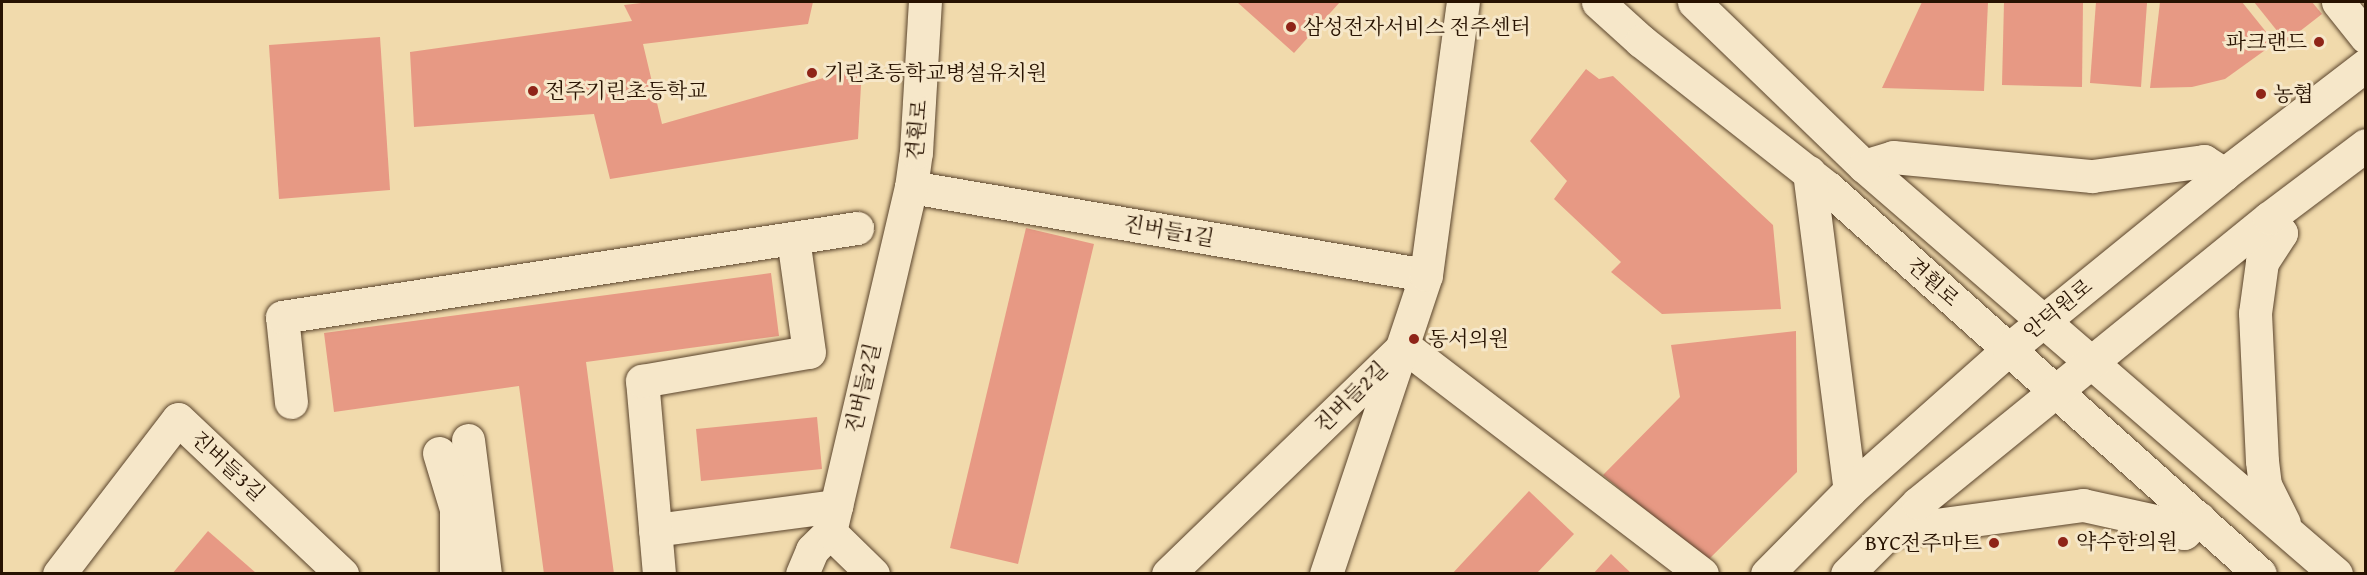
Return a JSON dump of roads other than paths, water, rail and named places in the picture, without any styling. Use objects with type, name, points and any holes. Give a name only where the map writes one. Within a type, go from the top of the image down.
[{"type":"street","name":"견훤로","points":[[911,186],[916,152],[925,2]]},
{"type":"street","points":[[1326,573],[1426,275],[1463,2]]},
{"type":"street","name":"견훤로","points":[[1598,2],[1641,41],[1809,172],[2260,573]]},
{"type":"street","name":"견훤로","points":[[1694,2],[1864,166],[2336,573]]},
{"type":"street","points":[[2338,2],[2366,37]]},
{"type":"street","name":"안덕원로","points":[[1767,573],[1850,490],[2009,349],[2224,174],[2366,65]]},
{"type":"street","points":[[1847,573],[1918,503],[2269,218],[2366,145]]},
{"type":"street","points":[[1864,166],[1893,157],[2092,176],[2204,161],[2224,174]]},
{"type":"street","points":[[1809,172],[1850,490]]},
{"type":"street","name":"진버들1길","points":[[911,186],[1426,275]]},
{"type":"street","name":"진버들2길","points":[[833,519],[911,186]]},
{"type":"street","points":[[2269,218],[2281,233],[2262,262],[2255,313],[2262,461],[2265,485],[2291,536]]},
{"type":"street","points":[[291,402],[282,318],[857,228]]},
{"type":"street","points":[[659,573],[642,381],[809,352],[793,238]]},
{"type":"street","name":"진버들2길","points":[[1168,573],[1404,346]]},
{"type":"street","points":[[1404,346],[1702,573]]},
{"type":"street","name":"진버들3길","points":[[59,573],[178,419],[342,573]]},
{"type":"street","points":[[456,573],[453,446],[485,573]]},
{"type":"street","points":[[1891,531],[2083,505],[2166,523],[2184,533],[2199,518]]},
{"type":"street","points":[[655,531],[833,519]]},
{"type":"street","points":[[802,573],[812,550],[833,519]]},
{"type":"street","points":[[833,519],[873,573]]},
{"type":"place","name":"삼성전자서비스 전주센터","points":[[1291,27]]},
{"type":"place","name":"파크랜드","points":[[2319,42]]},
{"type":"place","name":"기린초등학교병설유치원","points":[[812,73]]},
{"type":"place","name":"전주기린초등학교","points":[[533,91]]},
{"type":"place","name":"농협","points":[[2261,94]]},
{"type":"place","name":"동서의원","points":[[1414,339]]},
{"type":"place","name":"약수한의원","points":[[2063,542]]},
{"type":"place","name":"BYC전주마트","points":[[1994,543]]}]
